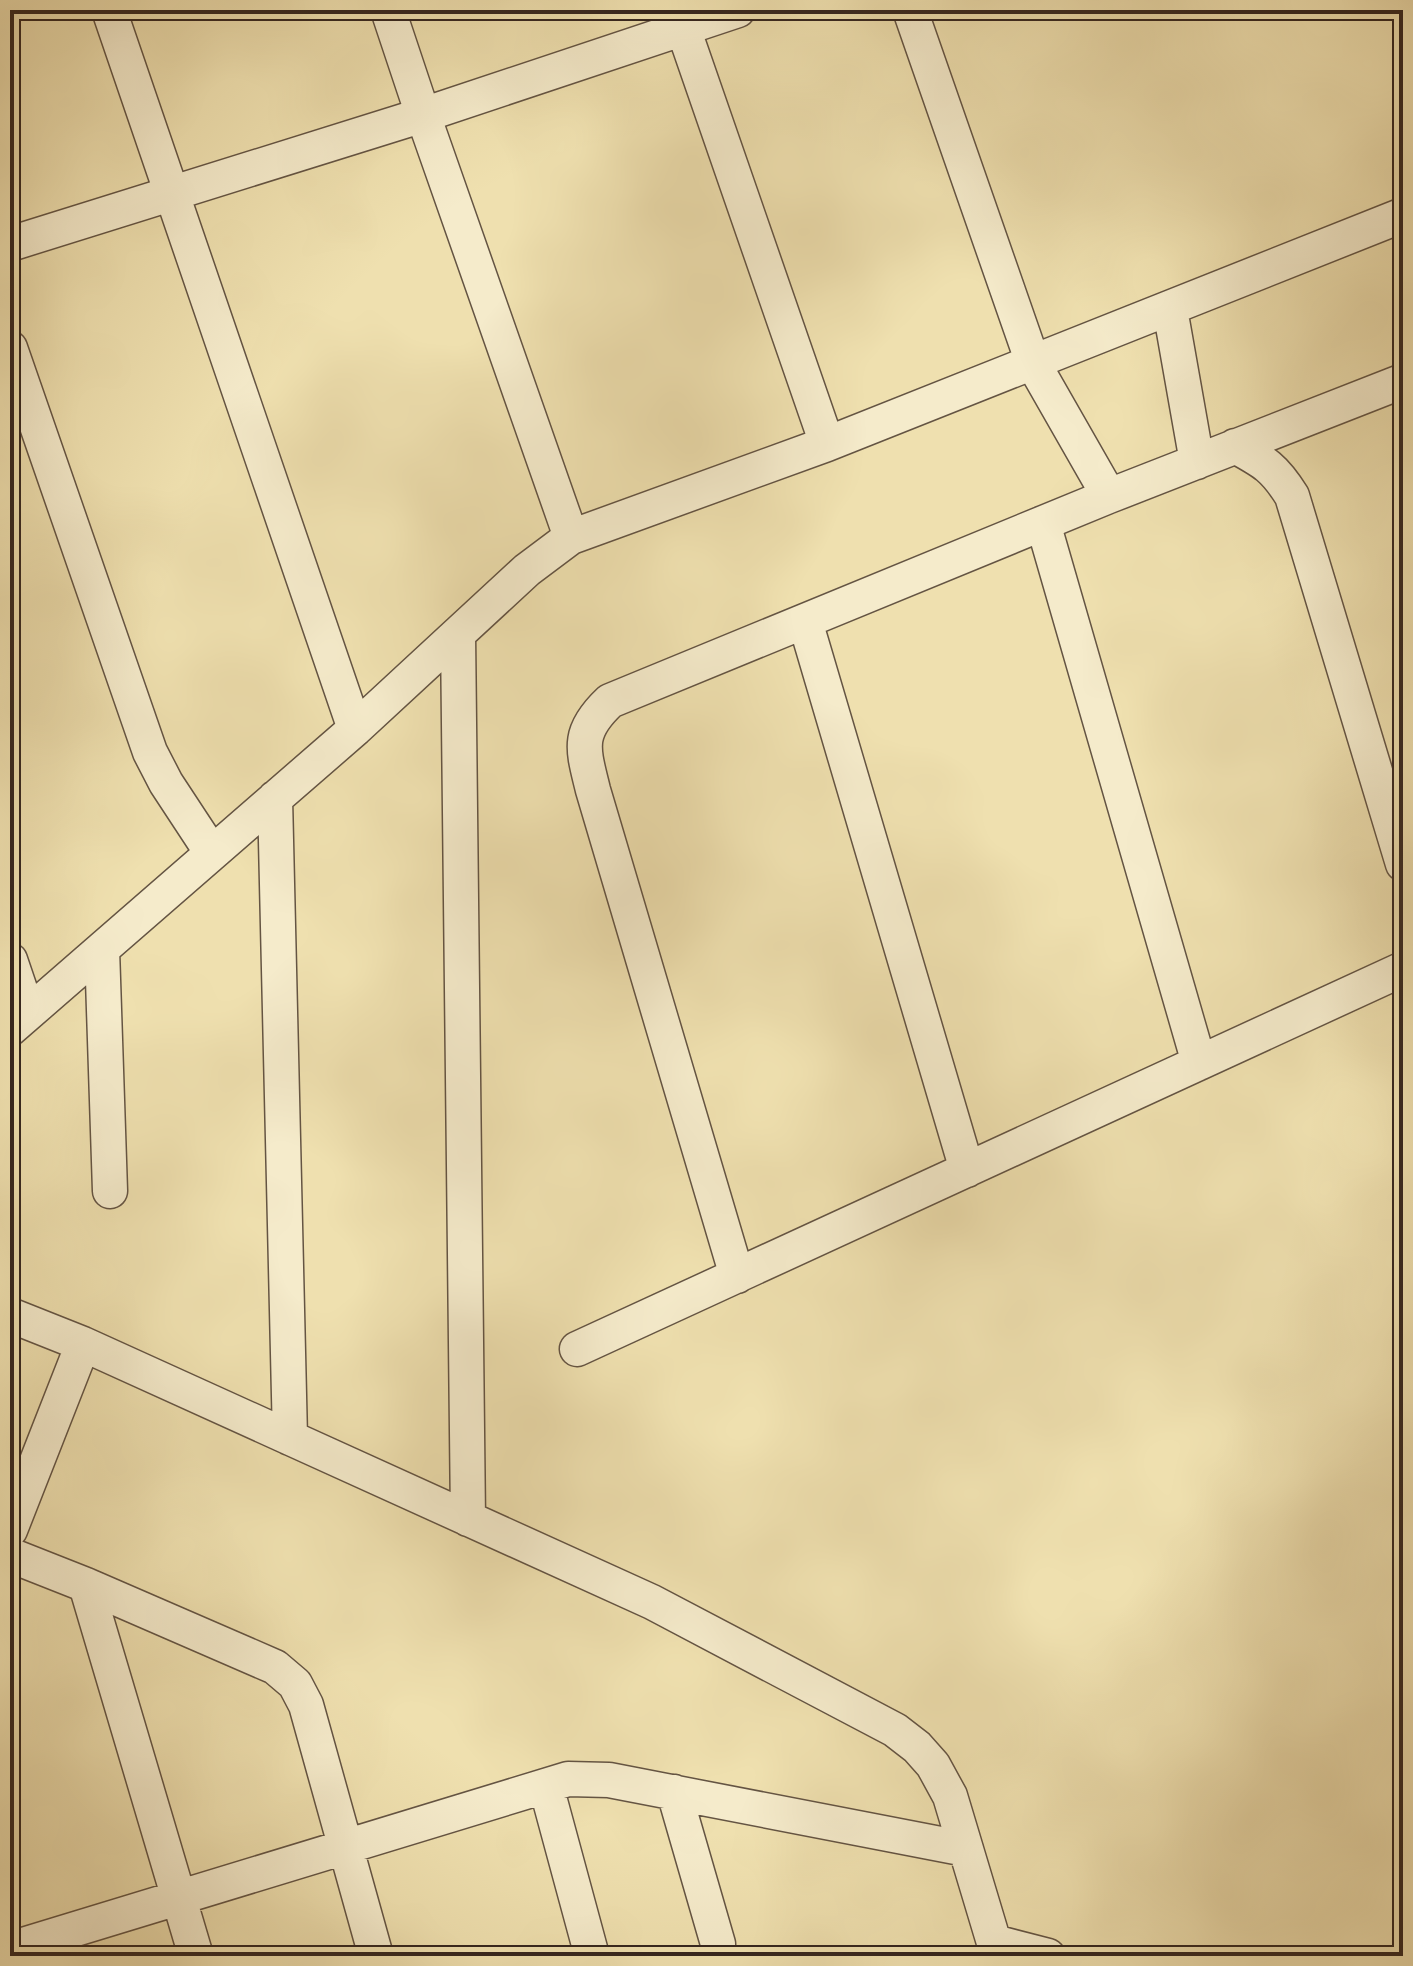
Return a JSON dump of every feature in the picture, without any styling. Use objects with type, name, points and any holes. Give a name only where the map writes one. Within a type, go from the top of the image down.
[{"type":"street","points":[[109,10],[355,729]]},
{"type":"street","points":[[388,10],[571,537]]},
{"type":"street","points":[[10,244],[423,115],[646,25],[683,28],[738,10]]},
{"type":"street","points":[[910,10],[1033,363],[1109,496]]},
{"type":"street","points":[[683,28],[827,444]]},
{"type":"street","points":[[19,1021],[355,729],[527,570],[571,537],[827,444],[1403,215]]},
{"type":"street","points":[[1170,309],[1197,462]]},
{"type":"street","points":[[10,348],[150,752],[166,783],[212,853]]},
{"type":"street","points":[[737,1276],[593,790],[584,750],[587,731],[595,715],[610,701],[1109,496],[1403,381]]},
{"type":"street","points":[[1235,446],[1262,461],[1279,476],[1292,496],[1403,864]]},
{"type":"street","points":[[1043,523],[1199,1063]]},
{"type":"street","points":[[805,621],[967,1170]]},
{"type":"street","points":[[458,634],[468,1519]]},
{"type":"street","points":[[275,798],[290,1438]]},
{"type":"street","points":[[102,949],[110,1191]]},
{"type":"street","points":[[10,960],[19,1021]]},
{"type":"street","points":[[577,1349],[1403,969]]},
{"type":"street","points":[[10,1315],[83,1344],[652,1602],[895,1730],[917,1747],[933,1765],[950,1796],[996,1949],[1048,1956]]},
{"type":"street","points":[[10,1530],[83,1344]]},
{"type":"street","points":[[10,1555],[275,1667],[295,1684],[306,1705],[376,1956]]},
{"type":"street","points":[[86,1585],[196,1956]]},
{"type":"street","points":[[10,1949],[568,1779],[609,1780],[966,1849]]},
{"type":"street","points":[[546,1786],[592,1956]]},
{"type":"street","points":[[674,1792],[718,1944],[717,1956]]}]
